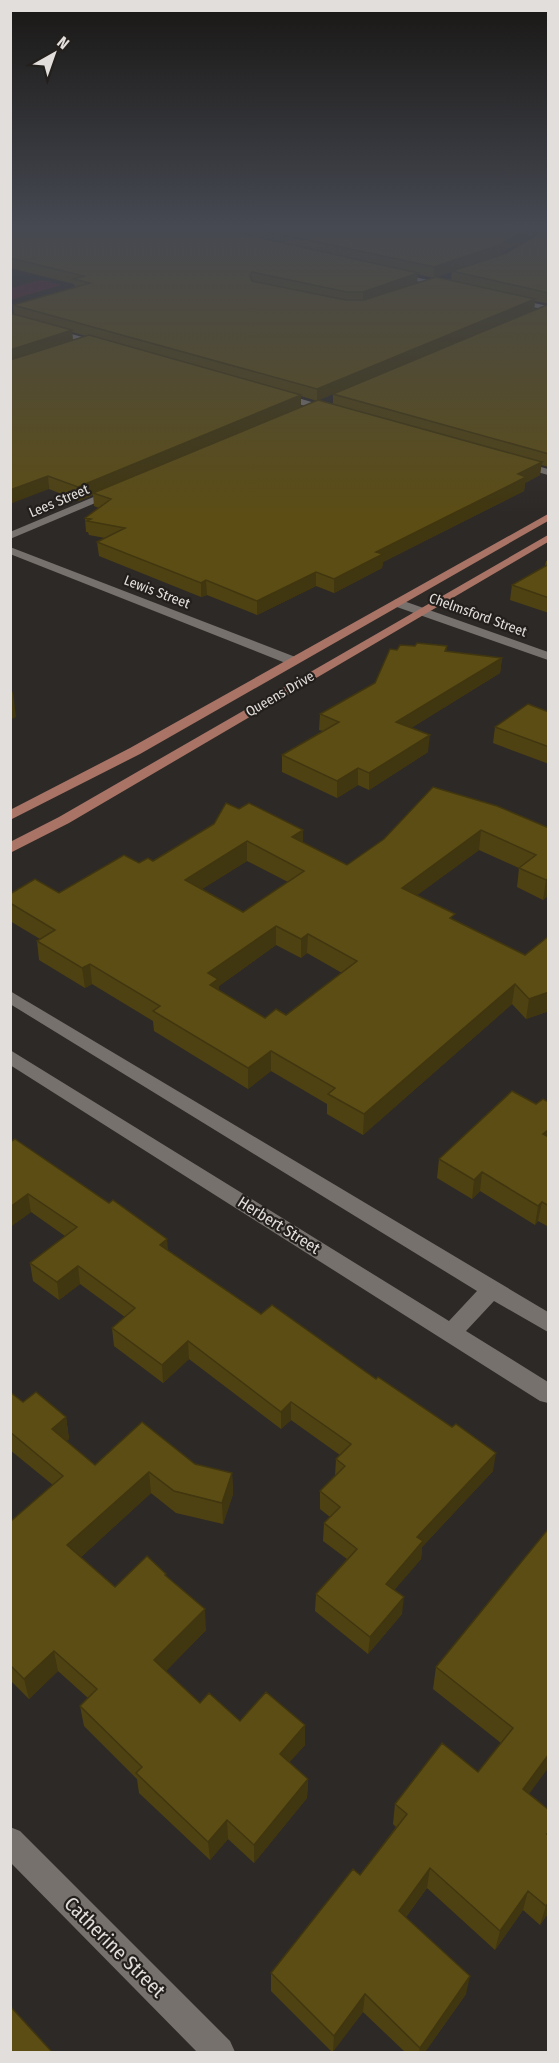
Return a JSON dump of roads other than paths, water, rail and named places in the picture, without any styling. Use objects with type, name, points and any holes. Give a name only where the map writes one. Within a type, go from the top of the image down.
[{"type":"main road","name":"Queens Drive","points":[[10,816],[135,751],[549,517]]},
{"type":"main road","name":"Queens Drive","points":[[10,848],[74,814],[549,538]]},
{"type":"street","points":[[18,321],[112,348]]},
{"type":"street","points":[[75,346],[89,342]]},
{"type":"street","points":[[272,393],[339,413]]},
{"type":"street","points":[[303,412],[331,401]]},
{"type":"street","points":[[504,460],[549,472]]},
{"type":"street","name":"Lees Street","points":[[10,536],[130,485]]},
{"type":"street","name":"Lewis Street","points":[[10,550],[293,661]]},
{"type":"street","name":"Chelmsford Street","points":[[398,603],[549,656]]},
{"type":"street","points":[[10,996],[549,1323]]},
{"type":"street","name":"Herbert Street","points":[[10,1056],[549,1394]]},
{"type":"street","points":[[451,1333],[492,1289]]},
{"type":"street","name":"Catherine Street","points":[[10,1841],[219,2052]]}]
